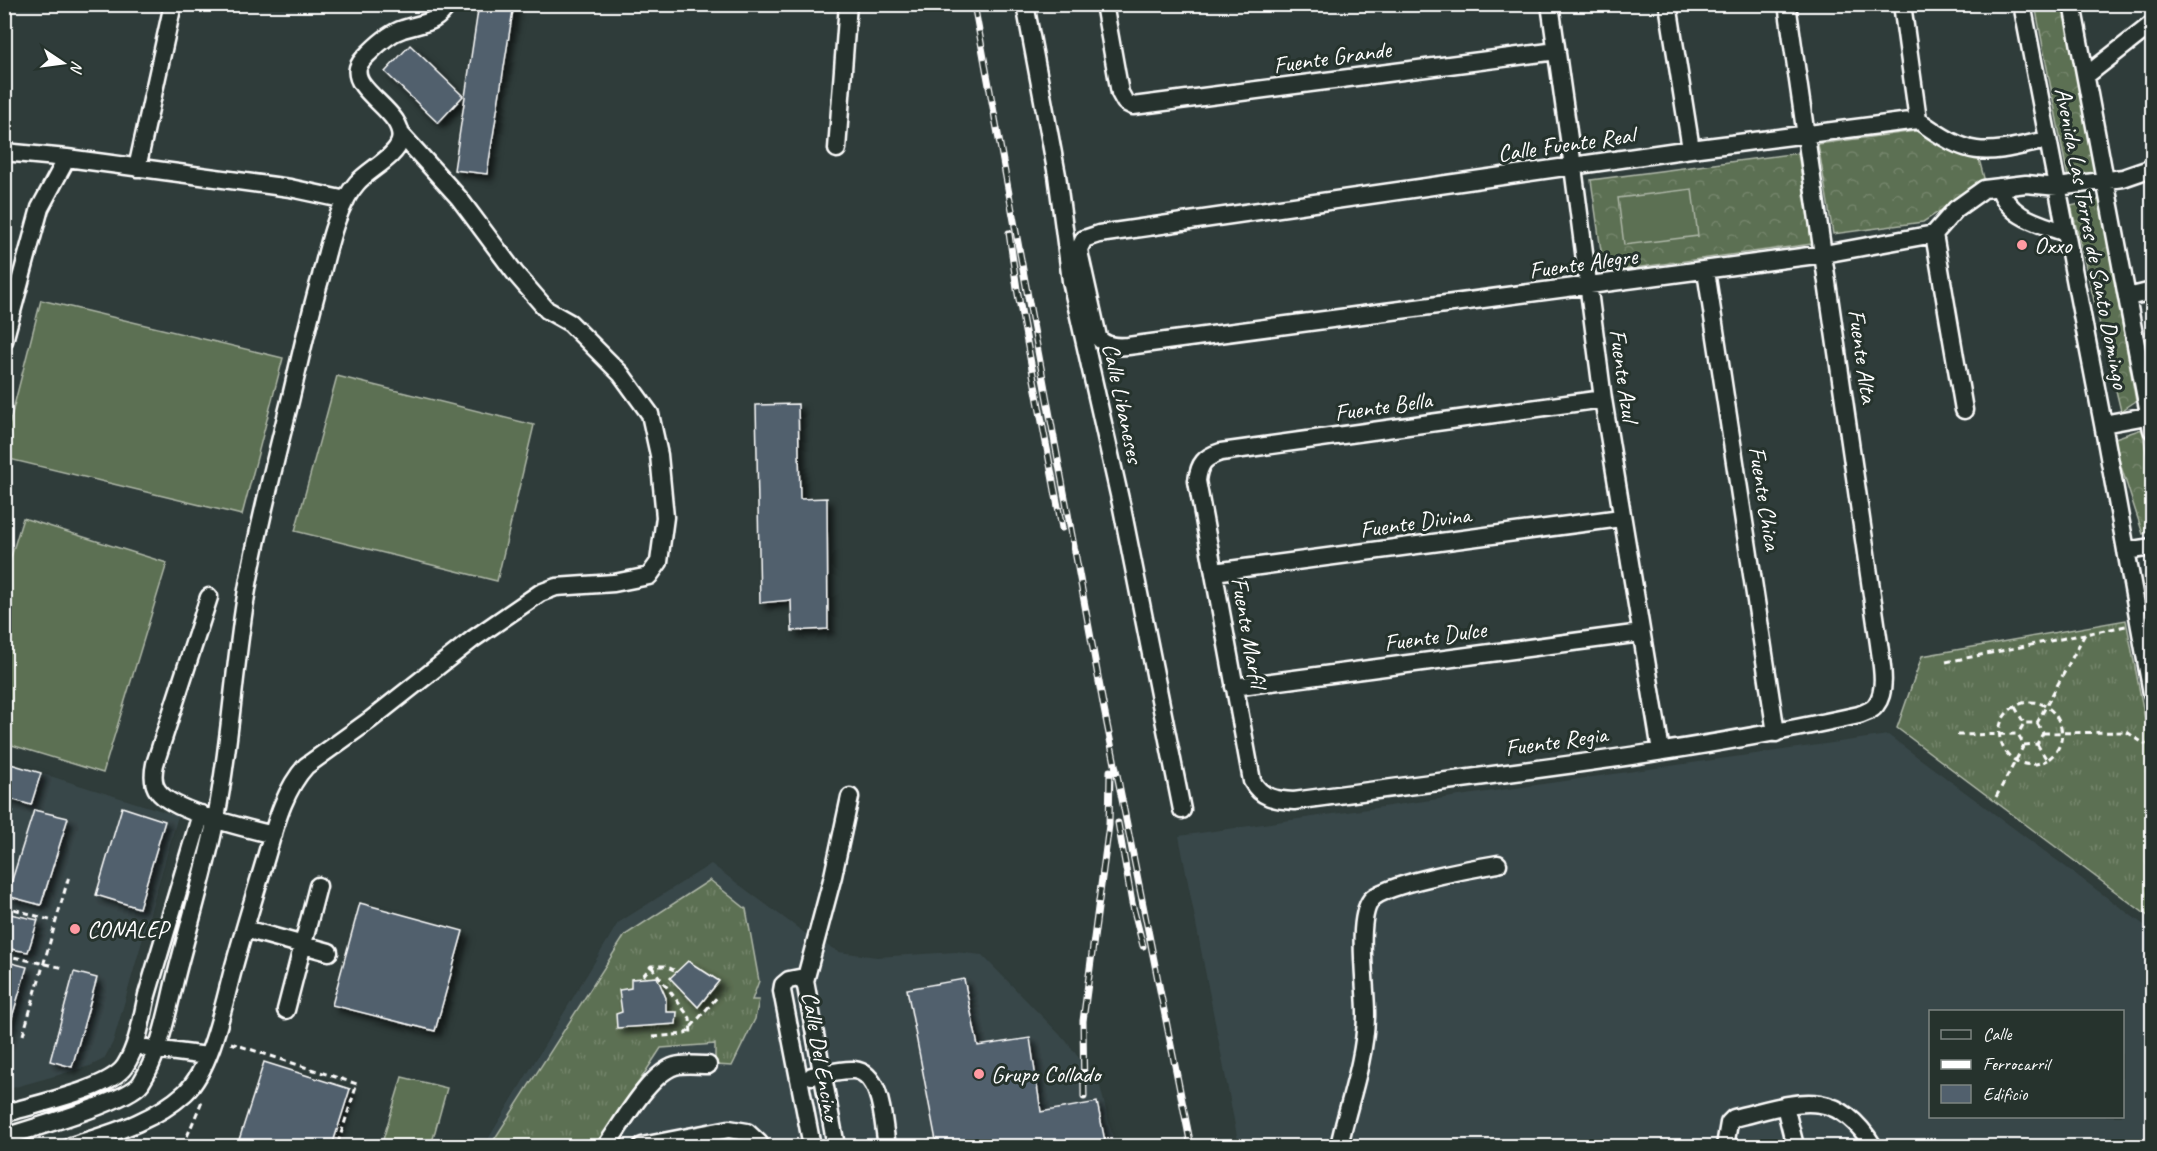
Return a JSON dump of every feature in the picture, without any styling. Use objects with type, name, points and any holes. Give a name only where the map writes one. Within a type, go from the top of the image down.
[{"type":"street","points":[[137,168],[173,4]]},
{"type":"street","points":[[71,1146],[148,1119],[169,1106],[200,1074],[273,836],[287,796],[297,776],[306,766],[370,720],[473,639],[527,601],[556,587],[614,583],[649,576],[658,562],[665,517],[659,455],[650,414],[621,374],[570,323],[547,310],[515,273],[459,198],[400,134],[387,111],[357,75],[362,60],[388,37],[401,29],[428,23],[442,14],[448,4]]},
{"type":"street","points":[[837,149],[848,4]]},
{"type":"street","name":"Calle Libaneses","points":[[1025,4],[1057,175],[1071,281],[1122,508],[1182,810]]},
{"type":"street","name":"Fuente Grande","points":[[1104,4],[1120,93],[1125,102],[1133,106],[1557,51]]},
{"type":"street","name":"Fuente Azul","points":[[1550,4],[1603,399],[1661,751]]},
{"type":"street","points":[[1668,4],[1691,149]]},
{"type":"street","name":"Fuente Alta","points":[[1787,4],[1882,667],[1880,698],[1871,711]]},
{"type":"street","points":[[1902,4],[1918,120],[1943,138],[1978,151],[1998,151],[2047,140]]},
{"type":"street","name":"Avenida Las Torres de Santo Domingo","points":[[2022,4],[2152,693]]},
{"type":"street","name":"Avenida Las Torres de Santo Domingo","points":[[2072,4],[2152,420]]},
{"type":"street","points":[[2087,75],[2152,24]]},
{"type":"street","name":"Calle Fuente Real","points":[[1098,338],[1079,249],[1084,239],[1099,234],[1691,149],[1918,120]]},
{"type":"street","points":[[4,1137],[120,1098],[139,1086],[156,1050],[208,816],[230,732],[248,585],[266,495],[321,276],[346,200],[357,183],[398,147],[400,134]]},
{"type":"street","points":[[4,152],[290,188],[346,200]]},
{"type":"street","points":[[4,341],[40,208],[67,159]]},
{"type":"street","points":[[1964,410],[1934,234],[1956,209],[1972,195],[1984,189],[2033,184],[2058,187],[2106,181],[2152,168]]},
{"type":"street","points":[[2000,187],[2006,204],[2021,216],[2066,233]]},
{"type":"street","name":"Fuente Alegre","points":[[1098,338],[1116,347],[1128,346],[1706,271],[1824,254],[1934,234]]},
{"type":"street","name":"Fuente Chica","points":[[1706,271],[1776,733]]},
{"type":"street","points":[[2128,297],[2152,291]]},
{"type":"street","name":"Fuente Bella","points":[[1199,491],[1198,469],[1207,456],[1221,452],[1603,399]]},
{"type":"street","points":[[2103,424],[2152,420]]},
{"type":"street","name":"Fuente Marfil","points":[[1199,491],[1252,781]]},
{"type":"street","name":"Fuente Divina","points":[[1214,572],[1621,518]]},
{"type":"street","points":[[2126,551],[2152,547]]},
{"type":"street","points":[[209,597],[153,773],[159,792],[173,802],[208,816],[273,836]]},
{"type":"street","name":"Fuente Dulce","points":[[1234,687],[1641,633]]},
{"type":"street","name":"Fuente Regia","points":[[1252,781],[1259,791],[1273,799],[1294,801],[1661,751],[1776,733],[1871,711]]},
{"type":"street","points":[[805,981],[833,876],[850,797]]},
{"type":"street","points":[[4,1114],[79,1091],[108,1079],[124,1067],[134,1045],[208,816]]},
{"type":"street","points":[[1339,1146],[1362,1060],[1366,1017],[1363,939],[1365,913],[1371,900],[1382,892],[1454,872],[1497,864]]},
{"type":"street","points":[[286,1010],[318,886]]},
{"type":"street","points":[[245,929],[328,952]]},
{"type":"street","name":"Calle Del Encino","points":[[812,1146],[782,988],[786,982],[799,978],[805,981],[836,1146]]},
{"type":"street","points":[[134,1045],[207,1056]]},
{"type":"street","points":[[606,1146],[658,1075],[677,1065],[708,1065]]},
{"type":"street","points":[[799,1078],[854,1070],[863,1072],[870,1078],[879,1099],[887,1146]]},
{"type":"street","points":[[1725,1146],[1729,1123],[1734,1118],[1812,1102],[1829,1105],[1848,1117],[1862,1130],[1873,1146]]},
{"type":"street","points":[[1785,1106],[1795,1146]]},
{"type":"street","points":[[642,1146],[729,1129],[747,1132],[759,1143],[759,1146]]},
{"type":"path","points":[[1946,662],[2139,624]]},
{"type":"path","points":[[2037,723],[2085,634]]},
{"type":"path","points":[[2028,702],[2046,706],[2057,716],[2062,733],[2058,749],[2047,760],[2032,765],[2023,764],[2009,757],[2001,743],[2003,719],[2015,707],[2028,702]]},
{"type":"path","points":[[2015,707],[2024,723]]},
{"type":"path","points":[[2024,723],[2037,723]]},
{"type":"path","points":[[2018,734],[2024,723]]},
{"type":"path","points":[[2037,723],[2043,733]]},
{"type":"path","points":[[2043,733],[2127,732],[2135,735],[2146,745]]},
{"type":"path","points":[[2037,744],[2043,733]]},
{"type":"path","points":[[1958,735],[2018,734]]},
{"type":"path","points":[[2018,734],[2024,745]]},
{"type":"path","points":[[2037,744],[2047,760]]},
{"type":"path","points":[[2024,745],[2037,744]]},
{"type":"path","points":[[1996,797],[2024,745]]},
{"type":"path","points":[[4,808],[13,809],[4,837]]},
{"type":"path","points":[[23,1035],[69,876]]},
{"type":"path","points":[[4,906],[56,922]]},
{"type":"path","points":[[4,955],[64,968]]},
{"type":"path","points":[[651,966],[665,966],[674,970]]},
{"type":"path","points":[[644,976],[651,966]]},
{"type":"path","points":[[651,966],[690,1018],[691,1036]]},
{"type":"path","points":[[653,1037],[685,1034],[719,995]]},
{"type":"path","points":[[226,1041],[357,1084],[337,1146]]},
{"type":"shaded area","points":[[1888,735],[2152,931],[2152,1146],[1239,1146],[1179,836]]},
{"type":"shaded area","name":"CONALEP","points":[[5,762],[178,816],[113,1042],[104,1059],[90,1066],[5,1090]]},
{"type":"shaded area","points":[[711,864],[806,934],[839,952],[877,957],[955,952],[982,955],[1066,1041],[1100,1086],[1115,1146],[484,1146],[618,923]]},
{"type":"green space","points":[[2035,5],[2070,5],[2101,170],[2068,178]]},
{"type":"green space","points":[[1916,131],[1979,159],[1985,182],[1923,222],[1833,234],[1818,144]]},
{"type":"green space","points":[[1798,153],[1812,244],[1604,272],[1591,180]]},
{"type":"green space","points":[[1692,189],[1698,236],[1624,245],[1618,198]]},
{"type":"green space","points":[[2100,199],[2136,401],[2121,411],[2071,206]]},
{"type":"green space","points":[[41,300],[283,358],[242,515],[5,458],[5,441]]},
{"type":"green space","points":[[337,376],[534,425],[497,581],[295,531]]},
{"type":"green space","points":[[2142,429],[2152,484],[2152,531],[2143,534],[2112,439]]},
{"type":"green space","points":[[23,518],[167,563],[103,773],[5,743],[5,576]]},
{"type":"green space","points":[[2126,620],[2152,755],[2152,919],[1897,728],[1922,656]]},
{"type":"green space","points":[[710,880],[746,909],[759,981],[752,1000],[759,1000],[755,1019],[732,1066],[715,1065],[715,1044],[661,1048],[597,1146],[490,1146],[625,935]]},
{"type":"green space","points":[[402,1077],[447,1088],[431,1146],[381,1146]]},
{"type":"building","points":[[479,4],[514,4],[487,174],[454,170]]},
{"type":"building","points":[[410,45],[463,96],[438,123],[385,72]]},
{"type":"building","points":[[798,404],[800,499],[827,498],[828,629],[792,631],[791,600],[760,603],[756,405]]},
{"type":"building","points":[[4,762],[41,773],[31,805],[4,797]]},
{"type":"building","points":[[122,807],[165,821],[139,908],[96,895]]},
{"type":"building","points":[[34,810],[68,818],[41,905],[7,896]]},
{"type":"building","points":[[360,903],[463,931],[435,1031],[332,1005]]},
{"type":"building","points":[[10,914],[38,920],[28,952],[4,948],[4,932]]},
{"type":"building","points":[[4,961],[27,967],[4,1044]]},
{"type":"building","points":[[688,961],[719,981],[698,1007],[670,978]]},
{"type":"building","points":[[74,972],[97,978],[72,1067],[50,1061]]},
{"type":"building","points":[[657,977],[666,998],[666,1012],[677,1012],[676,1024],[617,1028],[616,1014],[622,1012],[619,990],[631,988],[631,979]]},
{"type":"building","name":"Grupo Collado","points":[[964,979],[978,1046],[1030,1038],[1041,1112],[1097,1102],[1106,1146],[937,1146],[907,989]]},
{"type":"building","points":[[264,1062],[350,1089],[332,1146],[237,1146]]},
{"type":"railway","points":[[974,4],[1104,709],[1191,1146]]},
{"type":"railway","points":[[1009,233],[1017,289],[1062,528]]},
{"type":"railway","points":[[1084,1097],[1083,1021],[1109,825],[1110,771]]},
{"type":"railway","points":[[1118,823],[1132,903],[1143,946]]},
{"type":"place","name":"Oxxo","points":[[2022,245]]},
{"type":"place","name":"CONALEP","points":[[75,929]]},
{"type":"place","name":"Grupo Collado","points":[[979,1074]]}]
